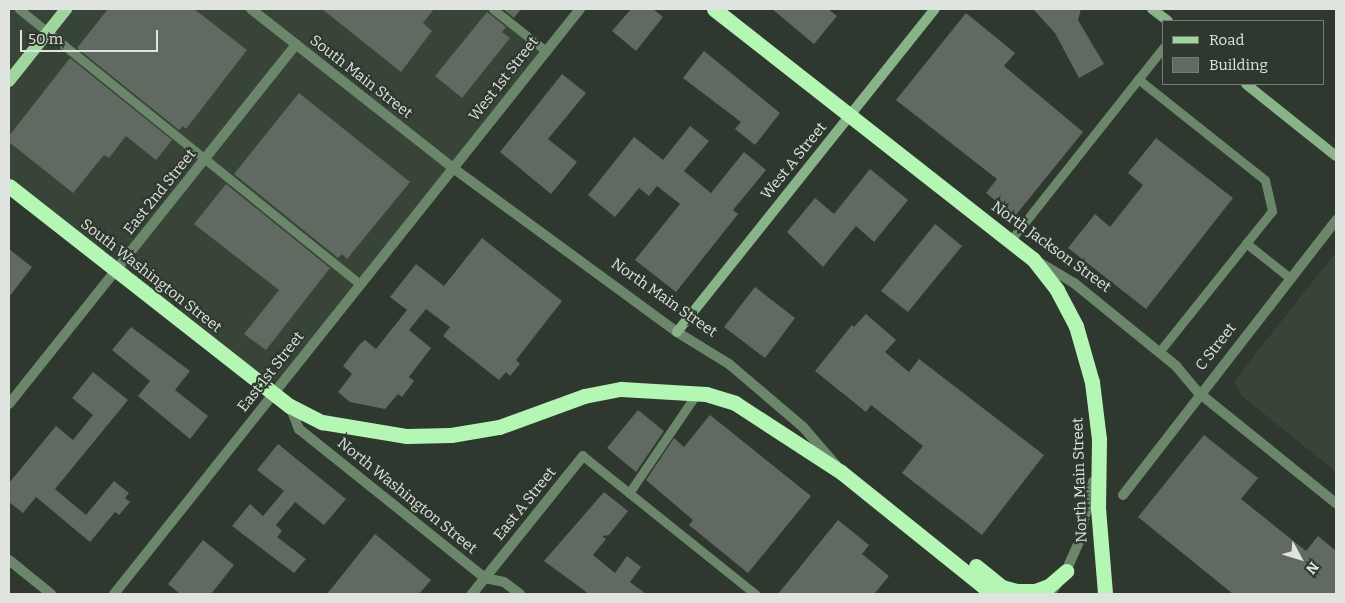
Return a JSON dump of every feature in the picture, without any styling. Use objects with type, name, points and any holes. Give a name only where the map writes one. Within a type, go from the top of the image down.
[{"type":"highway","name":"North Jackson Street","points":[[714,9],[1033,259]]},
{"type":"highway","name":"South Washington Street","points":[[9,186],[290,406]]},
{"type":"highway","name":"North Main Street","points":[[1033,259],[1058,290],[1076,326],[1092,382],[1098,455],[1100,551],[1105,594]]},
{"type":"highway","name":"North Main Street","points":[[290,406],[322,422],[408,436],[451,435],[499,427],[584,396],[622,389],[697,393],[735,403],[841,472],[993,594]]},
{"type":"highway","points":[[939,549],[966,558],[1002,587],[1017,591],[1035,591],[1049,586],[1066,571]]},
{"type":"main road","points":[[9,81],[66,9]]},
{"type":"street","name":"South Main Street","points":[[251,9],[453,168]]},
{"type":"street","name":"West 1st Street","points":[[453,168],[580,9]]},
{"type":"street","name":"West A Street","points":[[677,332],[935,9]]},
{"type":"street","points":[[1152,9],[1167,20]]},
{"type":"street","name":"East 2nd Street","points":[[9,404],[296,45]]},
{"type":"street","points":[[1247,85],[1336,156]]},
{"type":"street","name":"East 1st Street","points":[[114,594],[453,168]]},
{"type":"street","name":"North Main Street","points":[[453,168],[677,332],[728,364],[803,427],[841,472]]},
{"type":"street","name":"C Street","points":[[1123,495],[1199,392],[1336,220]]},
{"type":"street","name":"North Jackson Street","points":[[1033,259],[1074,283],[1159,352],[1199,392],[1336,503]]},
{"type":"street","name":"North Washington Street","points":[[290,406],[299,429],[485,578],[504,582],[520,594]]},
{"type":"street","points":[[1050,594],[1066,571],[1079,542],[1098,455]]},
{"type":"street","name":"East A Street","points":[[472,594],[583,456]]},
{"type":"street","points":[[9,560],[51,594]]},
{"type":"lane","points":[[19,9],[360,284]]},
{"type":"lane","points":[[493,9],[546,51]]},
{"type":"lane","points":[[1010,241],[1162,49]]},
{"type":"lane","points":[[1138,79],[1265,180],[1272,211],[1159,352]]},
{"type":"lane","points":[[1246,243],[1290,278]]},
{"type":"lane","points":[[630,493],[697,393]]},
{"type":"lane","points":[[583,456],[755,594]]},
{"type":"shaded area","points":[[9,9],[489,9],[545,54],[270,392],[9,186]]},
{"type":"shaded area","points":[[1336,252],[1336,472],[1242,396],[1234,381]]},
{"type":"building","points":[[108,9],[194,9],[247,50],[186,129],[183,126],[179,130],[77,48]]},
{"type":"building","points":[[322,9],[434,9],[423,23],[432,31],[401,72]]},
{"type":"building","points":[[503,9],[521,9],[514,18]]},
{"type":"building","points":[[631,9],[653,9],[663,17],[636,51],[612,31]]},
{"type":"building","points":[[772,9],[828,9],[837,16],[814,44]]},
{"type":"building","points":[[1033,9],[1081,9],[1078,20],[1104,64],[1079,78],[1055,33]]},
{"type":"building","points":[[487,12],[506,27],[502,32],[510,38],[462,98],[435,76]]},
{"type":"building","points":[[966,13],[1015,53],[1004,66],[1083,132],[1015,216],[986,193],[997,179],[896,100]]},
{"type":"building","points":[[704,51],[780,113],[755,145],[735,129],[741,122],[683,78]]},
{"type":"building","points":[[70,58],[172,140],[156,160],[126,136],[109,158],[104,155],[73,193],[9,142],[9,136]]},
{"type":"building","points":[[562,74],[586,93],[548,139],[577,162],[551,194],[500,152]]},
{"type":"building","points":[[299,93],[410,182],[347,259],[342,254],[338,258],[234,174]]},
{"type":"building","points":[[690,126],[709,141],[684,171],[711,193],[744,152],[766,170],[733,210],[738,214],[676,292],[635,260],[680,204],[657,186],[649,196],[639,188],[615,217],[588,195],[634,137],[663,160]]},
{"type":"building","points":[[1156,138],[1233,198],[1146,309],[1068,248],[1095,214],[1110,227],[1143,185],[1128,173]]},
{"type":"building","points":[[870,169],[908,200],[874,242],[856,226],[823,267],[787,232],[815,198],[834,214]]},
{"type":"building","points":[[226,184],[330,268],[266,350],[244,334],[279,290],[194,224]]},
{"type":"building","points":[[935,224],[962,246],[908,312],[881,291]]},
{"type":"building","points":[[482,238],[562,301],[516,360],[520,364],[510,376],[506,372],[499,380],[443,336],[450,327],[426,309],[409,330],[431,348],[409,377],[414,381],[402,397],[398,394],[385,409],[350,402],[338,392],[352,374],[343,366],[360,344],[365,340],[376,349],[407,310],[390,297],[416,264],[444,286]]},
{"type":"building","points":[[9,249],[32,267],[9,297]]},
{"type":"building","points":[[755,287],[795,318],[765,358],[724,327]]},
{"type":"building","points":[[866,314],[896,340],[885,352],[909,372],[919,359],[1044,455],[982,535],[902,473],[923,446],[871,405],[866,412],[815,371],[852,325],[854,327]]},
{"type":"building","points":[[131,327],[190,371],[175,390],[208,416],[190,439],[138,396],[150,381],[112,350]]},
{"type":"building","points":[[93,372],[128,400],[55,489],[86,515],[114,481],[129,493],[125,498],[130,502],[119,515],[115,512],[90,542],[36,497],[23,513],[9,502],[9,483],[56,426],[73,440],[93,415],[72,398]]},
{"type":"building","points":[[638,410],[664,431],[636,472],[607,448]]},
{"type":"building","points":[[710,415],[811,496],[748,573],[689,525],[693,520],[646,480],[674,438],[684,447]]},
{"type":"building","points":[[1204,435],[1258,478],[1241,499],[1306,551],[1318,536],[1336,551],[1336,594],[1233,594],[1138,517]]},
{"type":"building","points":[[278,444],[346,499],[324,525],[295,502],[276,525],[282,531],[277,537],[306,559],[294,573],[232,526],[250,504],[263,516],[284,491],[257,470]]},
{"type":"building","points":[[604,492],[628,511],[609,535],[602,536],[606,539],[593,555],[615,573],[627,556],[641,567],[630,582],[646,594],[589,594],[544,561]]},
{"type":"building","points":[[838,520],[869,545],[862,554],[889,576],[874,594],[778,594]]},
{"type":"building","points":[[375,534],[431,580],[419,594],[327,594]]},
{"type":"building","points":[[203,540],[234,565],[211,594],[180,594],[168,584]]}]
